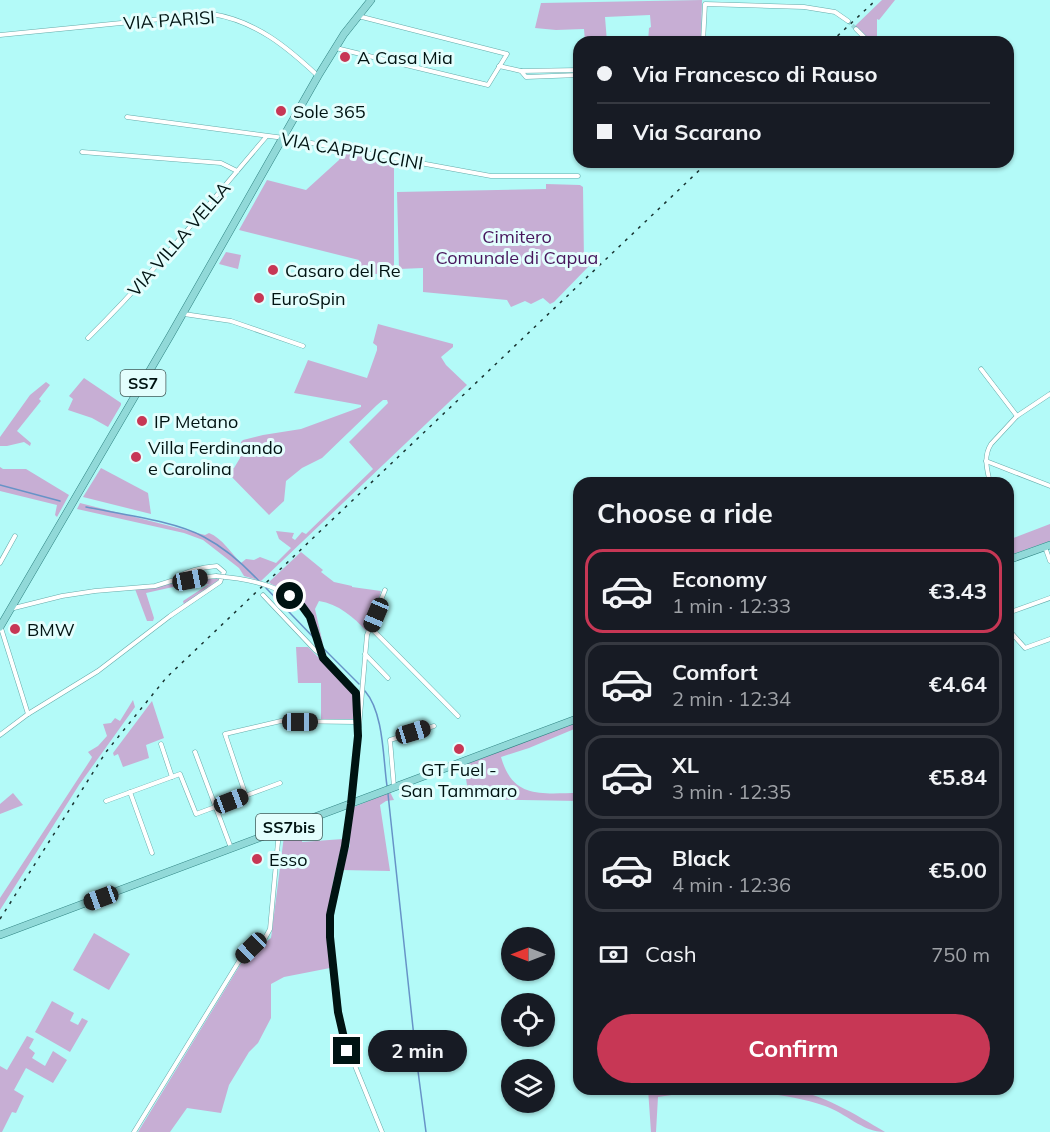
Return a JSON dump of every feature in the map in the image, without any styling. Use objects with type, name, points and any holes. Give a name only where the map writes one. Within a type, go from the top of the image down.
[{"type":"main road","name":"SS7","points":[[0,627],[183,314],[318,76],[371,0]]},
{"type":"main road","points":[[1014,559],[1047,546]]},
{"type":"main road","name":"SS7bis","points":[[0,935],[573,720]]},
{"type":"street","points":[[703,36],[705,4],[804,7],[835,12],[848,21]]},
{"type":"street","name":"VIA PARISI","points":[[0,35],[212,14],[247,23],[266,33],[318,76]]},
{"type":"street","points":[[336,48],[488,85],[507,54],[358,16]]},
{"type":"street","points":[[856,29],[863,36]]},
{"type":"street","points":[[499,66],[521,71],[573,69]]},
{"type":"street","points":[[521,71],[526,77],[573,75]]},
{"type":"street","name":"VIA CAPPUCCINI","points":[[127,117],[284,138],[490,176],[578,176]]},
{"type":"street","name":"VIA VILLA VELLA","points":[[88,338],[174,246],[267,136]]},
{"type":"street","points":[[82,152],[221,163],[237,171]]},
{"type":"street","points":[[183,314],[231,321],[303,346]]},
{"type":"street","points":[[981,369],[1017,416]]},
{"type":"street","points":[[989,477],[986,461],[987,450],[991,444],[1017,416],[1050,394]]},
{"type":"street","points":[[986,461],[1050,486]]},
{"type":"street","points":[[0,563],[15,536]]},
{"type":"street","points":[[1047,546],[1050,561]]},
{"type":"street","points":[[0,735],[28,714],[98,671],[220,582],[224,572],[217,566],[203,568],[173,581]]},
{"type":"street","points":[[0,610],[9,612],[62,596],[155,586],[173,581],[216,576],[280,590],[298,602],[310,617],[326,661],[356,693],[358,736]]},
{"type":"street","points":[[382,1132],[342,1034],[330,937],[333,897],[345,846],[351,804],[367,635],[385,590]]},
{"type":"street","points":[[263,595],[315,650],[321,652]]},
{"type":"street","points":[[1014,611],[1050,598]]},
{"type":"street","points":[[0,627],[28,714]]},
{"type":"street","points":[[371,628],[458,716]]},
{"type":"street","points":[[1014,636],[1025,648],[1050,639]]},
{"type":"street","points":[[365,653],[388,678]]},
{"type":"street","points":[[246,795],[225,734],[281,721],[356,722]]},
{"type":"street","points":[[394,788],[390,740],[434,726]]},
{"type":"street","points":[[161,744],[172,777]]},
{"type":"street","points":[[195,752],[231,849]]},
{"type":"street","points":[[106,801],[180,774],[196,814],[280,783]]},
{"type":"street","points":[[130,792],[152,853]]},
{"type":"street","points":[[134,1132],[241,958],[268,935],[279,830]]},
{"type":"green space","points":[[702,0],[701,36],[648,36],[651,27],[650,15],[605,17],[607,36],[585,36],[584,29],[535,28],[541,3]]},
{"type":"green space","points":[[882,0],[895,0],[879,20],[877,19],[877,36],[865,36],[855,26]]},
{"type":"green space","points":[[341,152],[394,161],[394,274],[359,274],[359,260],[239,230],[267,180],[306,190],[339,160]]},
{"type":"green space","name":"Cimitero Comunale di Capua","points":[[546,184],[583,187],[584,261],[590,265],[554,302],[550,304],[543,298],[531,304],[525,301],[511,307],[507,300],[423,292],[423,268],[399,269],[397,192],[546,189]]},
{"type":"green space","points":[[226,252],[241,255],[238,269],[219,264]]},
{"type":"green space","points":[[378,324],[453,344],[453,347],[441,357],[467,385],[261,581],[244,576],[239,568],[203,540],[184,533],[77,509],[80,503],[205,535],[209,533],[222,542],[241,563],[246,559],[254,560],[260,557],[276,563],[291,548],[279,539],[276,531],[294,533],[292,538],[295,540],[302,532],[306,534],[373,469],[349,442],[388,403],[387,400],[377,405],[322,458],[302,468],[286,481],[284,501],[269,515],[224,469],[234,468],[240,458],[243,440],[301,429],[361,407],[361,405],[294,393],[308,360],[367,378],[377,350],[377,346],[373,343]]},
{"type":"green space","points":[[84,378],[121,403],[108,427],[92,418],[68,410],[73,399],[69,396]]},
{"type":"green space","points":[[46,382],[50,385],[39,399],[41,401],[17,431],[31,443],[30,446],[24,442],[0,446],[0,437],[30,395]]},
{"type":"green space","points":[[0,467],[26,469],[69,495],[57,517],[55,515],[57,505],[0,491]]},
{"type":"green space","points":[[101,468],[148,493],[151,514],[83,497]]},
{"type":"green space","points":[[1050,524],[1050,541],[1014,554],[1014,538]]},
{"type":"green space","points":[[301,552],[334,582],[381,591],[374,617],[366,631],[345,612],[319,601],[315,609],[323,644],[313,618],[304,606],[292,595],[269,582]]},
{"type":"green space","points":[[220,579],[184,605],[183,601],[209,584],[173,587],[146,593],[154,618],[153,621],[147,621],[135,589]]},
{"type":"green space","points":[[296,647],[308,647],[353,692],[353,719],[321,719],[321,683],[298,683]]},
{"type":"green space","points":[[133,700],[135,707],[79,785],[0,910],[0,898],[91,759],[88,752],[98,746],[107,736],[103,724],[111,723],[115,718],[120,721]]},
{"type":"green space","points":[[152,701],[164,738],[146,745],[149,758],[123,767],[118,754],[114,756],[113,753]]},
{"type":"green space","points":[[573,723],[573,730],[501,757],[506,771],[521,787],[541,793],[573,793],[573,801],[469,799],[464,765]]},
{"type":"green space","points":[[390,792],[394,800],[380,805],[390,871],[341,870],[350,845],[354,807]]},
{"type":"green space","points":[[13,793],[23,805],[0,814],[0,804]]},
{"type":"green space","points":[[303,829],[302,842],[343,839],[333,882],[328,920],[330,968],[284,977],[271,984],[271,1018],[258,1043],[249,1052],[229,1085],[221,1113],[187,1108],[170,1132],[138,1132],[240,965],[246,957],[271,938],[284,836]]},
{"type":"green space","points":[[94,933],[130,954],[109,990],[73,970]]},
{"type":"green space","points":[[52,1001],[74,1013],[70,1021],[78,1025],[82,1018],[88,1021],[70,1052],[35,1032]]},
{"type":"green space","points":[[27,1036],[34,1039],[29,1048],[35,1053],[32,1058],[45,1066],[53,1051],[67,1060],[53,1083],[26,1068],[14,1090],[24,1096],[16,1113],[12,1112],[0,1132],[0,1066],[7,1070]]},
{"type":"green space","points":[[648,1095],[672,1095],[658,1097],[656,1132],[651,1132]]},
{"type":"green space","points":[[780,1095],[814,1095],[885,1132],[861,1126],[833,1109]]},
{"type":"waterway","points":[[0,485],[60,501]]},
{"type":"waterway","points":[[86,507],[192,531],[226,551],[259,581]]},
{"type":"waterway","points":[[266,588],[315,639]]},
{"type":"waterway","points":[[323,648],[359,684]]},
{"type":"waterway","points":[[365,691],[376,711],[387,786]]},
{"type":"waterway","points":[[388,794],[426,1132]]},
{"type":"tunnel","points":[[848,21],[856,29]]},
{"type":"railway","points":[[837,36],[876,0]]},
{"type":"railway","points":[[0,919],[106,752],[166,678],[702,168]]},
{"type":"place","name":"A Casa Mia","points":[[345,57]]},
{"type":"place","name":"Sole 365","points":[[281,111]]},
{"type":"place","name":"Casaro del Re","points":[[273,270]]},
{"type":"place","name":"EuroSpin","points":[[259,298]]},
{"type":"place","name":"IP Metano","points":[[142,421]]},
{"type":"place","name":"Villa Ferdinando e Carolina","points":[[136,457]]},
{"type":"place","name":"BMW","points":[[15,629]]},
{"type":"place","name":"GT Fuel - San Tammaro","points":[[459,749]]},
{"type":"place","name":"Esso","points":[[257,859]]},
{"type":"route","points":[[290,596],[310,617],[323,658],[356,693],[358,736],[351,804],[345,846],[330,915],[330,937],[338,1012],[347,1051]]}]
